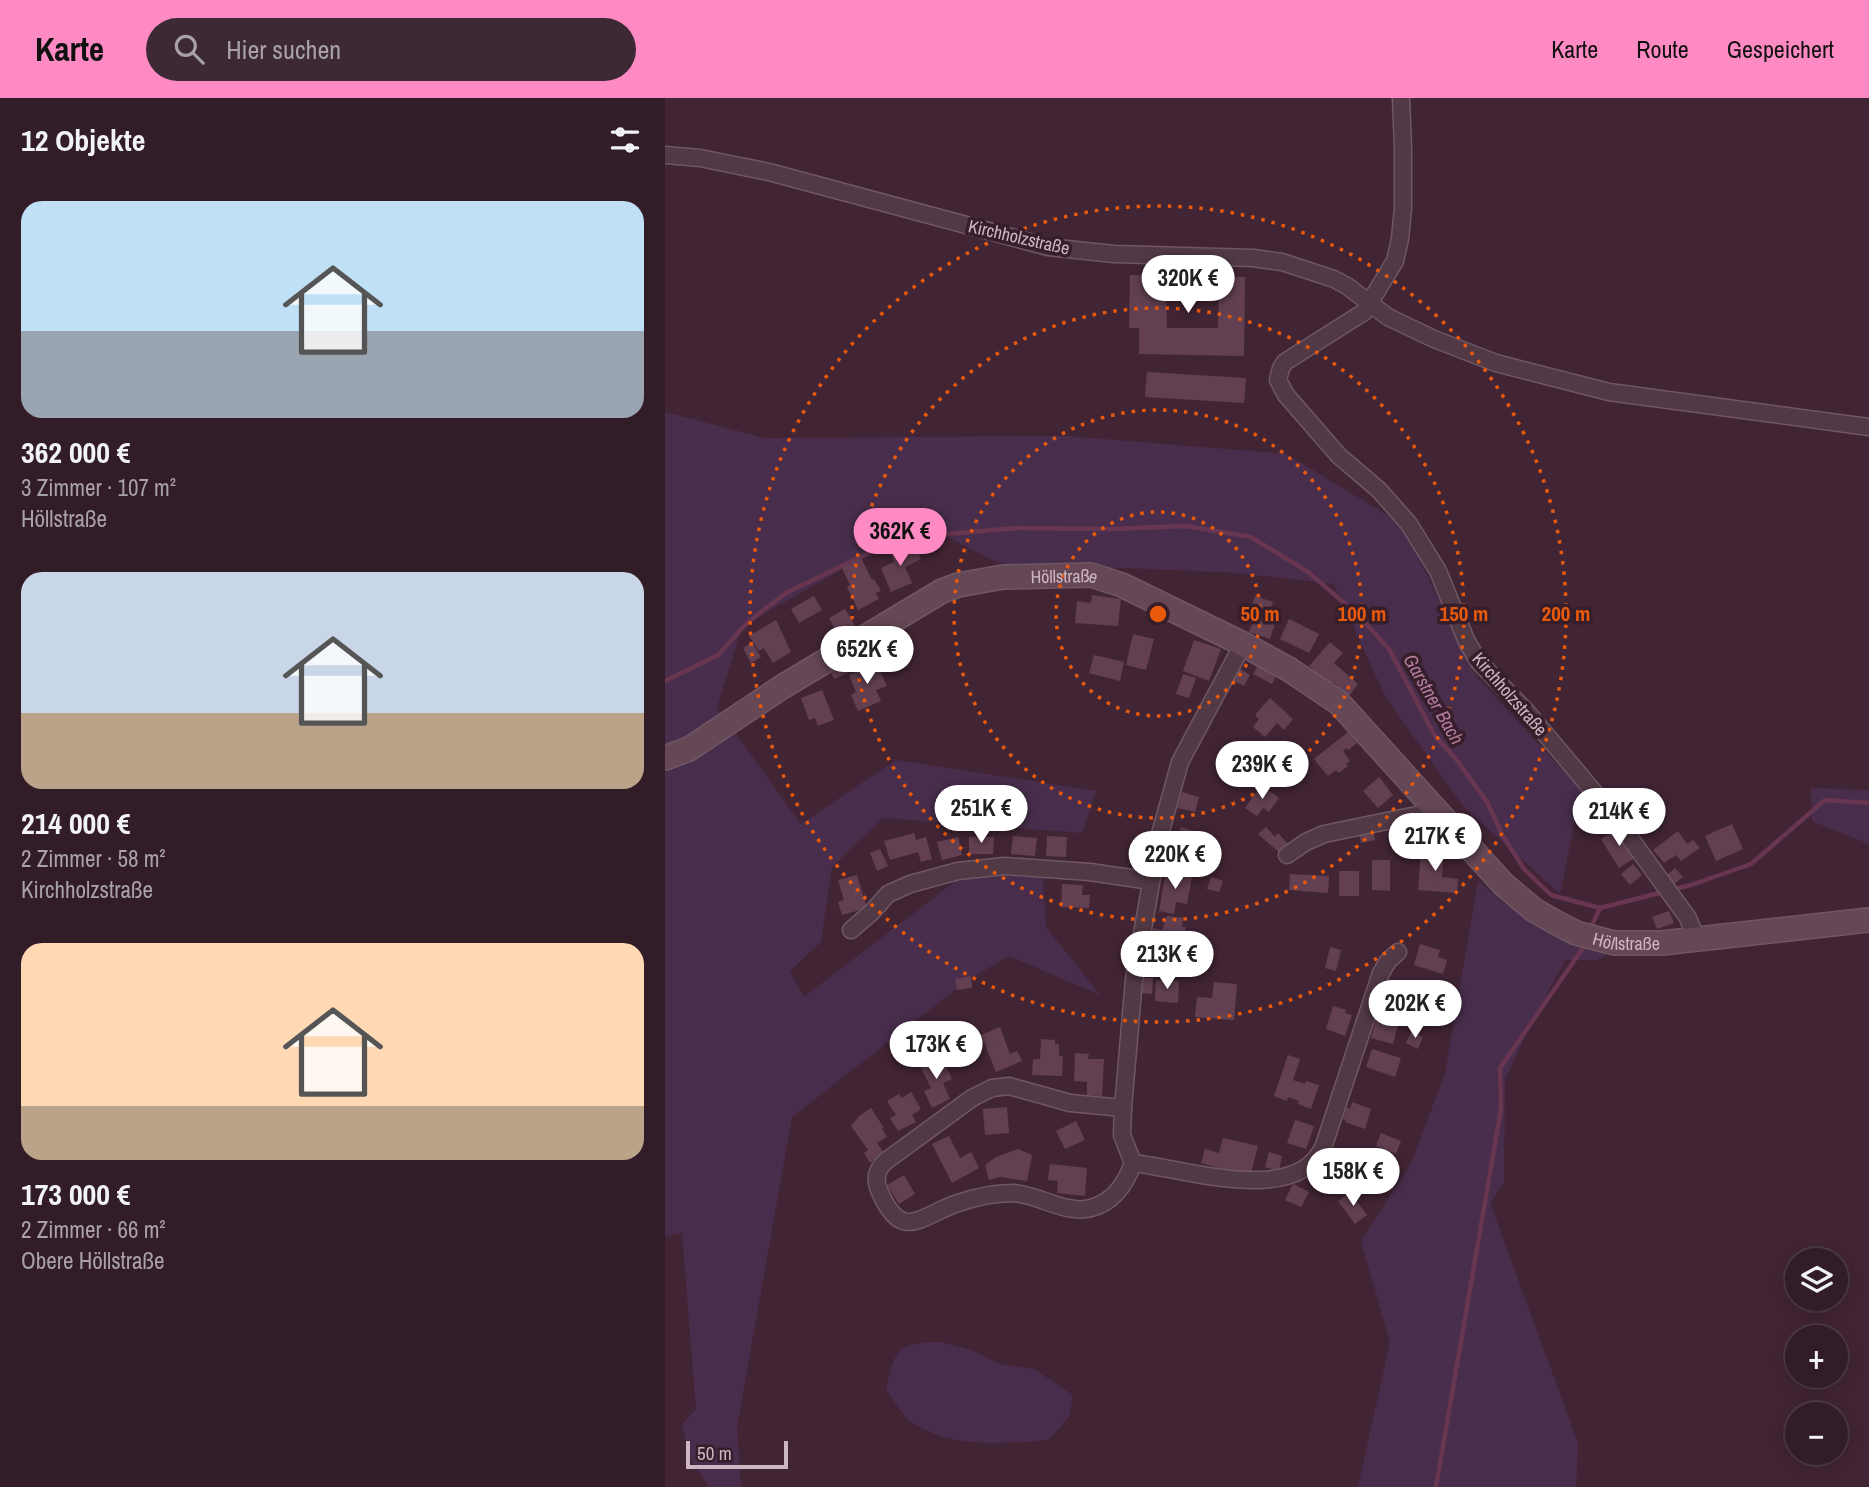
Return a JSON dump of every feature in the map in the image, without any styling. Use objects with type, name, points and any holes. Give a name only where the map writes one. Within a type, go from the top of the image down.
[{"type":"street","points":[[1371,305],[1392,268],[1401,239],[1404,174],[1401,98]]},
{"type":"street","name":"Kirchholzstraße","points":[[665,155],[769,172],[1048,247],[1114,254],[1254,258],[1282,262],[1333,279],[1406,326],[1496,363],[1609,392],[1869,427]]},
{"type":"street","name":"Kirchholzstraße","points":[[1371,305],[1355,320],[1285,362],[1279,374],[1281,388],[1326,443],[1379,490],[1409,524],[1438,571],[1467,642],[1479,662],[1533,718],[1614,816],[1679,906],[1693,927],[1696,939]]},
{"type":"street","name":"Höllstraße","points":[[665,758],[689,749],[782,687],[917,605],[950,588],[1003,577],[1091,575],[1122,585],[1243,644],[1290,670],[1339,703],[1518,898],[1565,928],[1614,943],[1663,943],[1869,920]]},
{"type":"street","points":[[1123,1108],[1070,1103],[1009,1086],[992,1088],[972,1098],[886,1161],[878,1171],[876,1183],[892,1212],[904,1221],[912,1223],[964,1201],[1011,1193],[1084,1209],[1098,1206],[1116,1193],[1128,1176],[1133,1163],[1122,1135],[1134,979],[1167,806],[1180,762],[1243,644]]},
{"type":"street","points":[[1287,855],[1306,842],[1325,834],[1411,816],[1433,807]]},
{"type":"street","points":[[851,930],[888,894],[910,884],[958,871],[1005,866],[1151,881]]},
{"type":"street","points":[[1133,1163],[1264,1181],[1292,1174],[1316,1161],[1324,1145],[1381,973],[1398,951]]},
{"type":"shaded area","points":[[665,412],[765,438],[1067,436],[1286,454],[1402,524],[1477,677],[1581,790],[1560,894],[1463,806],[1385,696],[1334,584],[1238,573],[1019,567],[995,561],[922,524],[742,626],[717,708],[801,824],[896,760],[1096,791],[1082,833],[883,818],[832,867],[821,942],[790,971],[804,997],[961,877],[1043,876],[1046,927],[1100,995],[1009,956],[968,980],[792,1117],[737,1427],[741,1487],[709,1487],[691,1460],[682,1424],[696,1409],[682,1233],[665,1236]]},
{"type":"shaded area","points":[[1811,788],[1869,790],[1869,844],[1812,821]]},
{"type":"shaded area","points":[[1478,881],[1504,903],[1515,905],[1600,948],[1606,955],[1598,960],[1565,960],[1525,1036],[1505,1080],[1504,1183],[1490,1203],[1578,1443],[1576,1487],[1358,1487],[1390,1342],[1361,1241],[1411,1163],[1445,1074]]},
{"type":"shaded area","points":[[942,1342],[971,1350],[999,1364],[1034,1369],[1073,1395],[1069,1417],[1048,1440],[1012,1443],[958,1440],[924,1429],[906,1417],[886,1389],[893,1364],[901,1350],[916,1344]]},
{"type":"building","points":[[1130,275],[1245,277],[1244,356],[1139,354],[1139,328],[1129,328]],"holes":[[[1166,293],[1219,293],[1218,328],[1167,328]]]},
{"type":"building","points":[[1147,372],[1246,378],[1244,403],[1145,397]]},
{"type":"building","points":[[915,545],[921,559],[905,567],[912,583],[891,592],[881,568],[894,562],[891,556]]},
{"type":"building","points":[[861,558],[881,591],[876,593],[879,599],[858,610],[842,568]]},
{"type":"building","points":[[1092,595],[1121,599],[1118,626],[1075,623],[1077,601],[1091,603]]},
{"type":"building","points":[[814,596],[822,610],[799,623],[791,609]]},
{"type":"building","points":[[1255,596],[1273,602],[1267,620],[1275,623],[1270,639],[1249,632],[1254,619],[1248,617]]},
{"type":"building","points":[[845,609],[856,627],[840,637],[829,618]]},
{"type":"building","points":[[1289,619],[1319,634],[1309,653],[1280,639]]},
{"type":"building","points":[[776,620],[791,652],[773,663],[764,648],[759,651],[749,636]]},
{"type":"building","points":[[1133,634],[1154,639],[1146,670],[1126,665]]},
{"type":"building","points":[[1194,640],[1221,649],[1209,681],[1183,671]]},
{"type":"building","points":[[752,642],[761,657],[751,663],[743,648]]},
{"type":"building","points":[[1330,642],[1343,653],[1334,663],[1358,684],[1349,696],[1334,683],[1331,686],[1309,666]]},
{"type":"building","points":[[1094,655],[1124,662],[1120,681],[1089,673]]},
{"type":"building","points":[[843,662],[848,673],[834,679],[829,668]]},
{"type":"building","points":[[1260,662],[1278,672],[1272,684],[1253,674]]},
{"type":"building","points":[[876,663],[887,686],[876,690],[881,701],[858,711],[851,695],[856,692],[849,675]]},
{"type":"building","points":[[1237,667],[1250,675],[1244,686],[1230,679]]},
{"type":"building","points":[[1183,674],[1196,678],[1189,698],[1176,694]]},
{"type":"building","points":[[822,690],[834,720],[818,726],[815,718],[809,720],[801,698]]},
{"type":"building","points":[[1270,698],[1293,719],[1284,730],[1277,723],[1265,737],[1253,727],[1259,719],[1255,715]]},
{"type":"building","points":[[1348,732],[1357,743],[1343,751],[1350,761],[1346,764],[1348,766],[1339,773],[1336,770],[1328,776],[1314,759]]},
{"type":"building","points":[[1230,759],[1240,765],[1234,777],[1223,770]]},
{"type":"building","points":[[1379,777],[1393,795],[1378,808],[1363,791]]},
{"type":"building","points":[[1261,785],[1279,798],[1269,812],[1263,808],[1257,816],[1245,808]]},
{"type":"building","points":[[1182,792],[1199,797],[1195,812],[1177,808]]},
{"type":"building","points":[[1732,824],[1743,849],[1716,861],[1705,836]]},
{"type":"building","points":[[1181,827],[1194,831],[1191,839],[1198,841],[1199,835],[1212,839],[1209,850],[1204,848],[1200,861],[1173,853]]},
{"type":"building","points":[[1266,827],[1275,837],[1278,833],[1290,846],[1281,854],[1258,834]]},
{"type":"building","points":[[1372,827],[1375,840],[1361,843],[1358,830]]},
{"type":"building","points":[[1618,828],[1636,857],[1619,868],[1601,839]]},
{"type":"building","points":[[1678,831],[1687,844],[1693,840],[1700,848],[1681,861],[1676,855],[1664,863],[1653,850]]},
{"type":"building","points":[[914,833],[916,840],[926,837],[932,859],[921,862],[918,852],[890,860],[884,841]]},
{"type":"building","points":[[1013,836],[1037,838],[1035,856],[1011,854]]},
{"type":"building","points":[[1047,836],[1067,837],[1066,857],[1046,856]]},
{"type":"building","points":[[958,837],[962,855],[942,860],[937,842]]},
{"type":"building","points":[[969,837],[994,837],[993,854],[969,854]]},
{"type":"building","points":[[1421,848],[1444,850],[1442,877],[1458,879],[1457,893],[1418,890]]},
{"type":"building","points":[[880,849],[888,866],[877,871],[870,853]]},
{"type":"building","points":[[1372,860],[1390,860],[1390,891],[1372,890]]},
{"type":"building","points":[[1633,864],[1642,875],[1630,885],[1621,874]]},
{"type":"building","points":[[1675,868],[1683,877],[1673,885],[1666,876]]},
{"type":"building","points":[[1166,871],[1192,876],[1187,904],[1176,902],[1174,914],[1159,911]]},
{"type":"building","points":[[1339,871],[1359,871],[1359,896],[1339,896]]},
{"type":"building","points":[[1290,874],[1329,876],[1328,893],[1289,890]]},
{"type":"building","points":[[857,875],[867,908],[842,915],[838,902],[844,900],[838,880]]},
{"type":"building","points":[[1211,877],[1223,881],[1219,892],[1207,889]]},
{"type":"building","points":[[1062,884],[1083,885],[1082,895],[1090,895],[1089,908],[1061,907]]},
{"type":"building","points":[[1669,911],[1674,923],[1657,929],[1652,917]]},
{"type":"building","points":[[1167,916],[1183,918],[1182,927],[1186,927],[1182,953],[1150,947],[1153,928],[1162,930]]},
{"type":"building","points":[[1420,944],[1440,950],[1438,957],[1447,960],[1443,974],[1414,965]]},
{"type":"building","points":[[1330,947],[1341,950],[1336,971],[1325,968]]},
{"type":"building","points":[[971,976],[972,988],[957,990],[955,979]]},
{"type":"building","points":[[1143,978],[1153,978],[1152,994],[1141,993]]},
{"type":"building","points":[[1156,980],[1179,981],[1178,1003],[1155,1001]]},
{"type":"building","points":[[1214,982],[1237,984],[1234,1020],[1195,1017],[1197,997],[1212,998]]},
{"type":"building","points":[[1380,1004],[1402,1010],[1393,1044],[1371,1038]]},
{"type":"building","points":[[1333,1006],[1352,1015],[1345,1036],[1326,1029]]},
{"type":"building","points":[[1000,1027],[1010,1054],[1017,1051],[1022,1061],[996,1072],[981,1035]]},
{"type":"building","points":[[1411,1032],[1423,1037],[1418,1049],[1406,1043]]},
{"type":"building","points":[[1041,1039],[1055,1040],[1055,1044],[1059,1044],[1059,1056],[1063,1056],[1062,1076],[1032,1075],[1033,1059],[1040,1059]]},
{"type":"building","points":[[1372,1049],[1401,1058],[1395,1077],[1366,1067]]},
{"type":"building","points":[[1075,1053],[1089,1054],[1088,1059],[1104,1059],[1102,1096],[1087,1095],[1087,1082],[1074,1081]]},
{"type":"building","points":[[1288,1055],[1300,1059],[1293,1080],[1319,1085],[1311,1109],[1288,1097],[1287,1101],[1274,1096]]},
{"type":"building","points":[[941,1056],[952,1079],[943,1083],[950,1099],[932,1108],[924,1091],[931,1088],[920,1066]]},
{"type":"building","points":[[911,1092],[921,1109],[912,1115],[916,1122],[898,1131],[890,1118],[896,1115],[887,1101],[899,1094],[902,1098]]},
{"type":"building","points":[[1352,1102],[1371,1109],[1365,1129],[1343,1119]]},
{"type":"building","points":[[1007,1107],[1009,1133],[985,1135],[983,1109]]},
{"type":"building","points":[[871,1108],[887,1137],[877,1143],[884,1153],[870,1163],[864,1153],[868,1150],[851,1126]]},
{"type":"building","points":[[1295,1120],[1314,1126],[1306,1149],[1287,1143]]},
{"type":"building","points":[[1076,1121],[1085,1140],[1065,1149],[1056,1131]]},
{"type":"building","points":[[1381,1133],[1401,1141],[1396,1154],[1376,1146]]},
{"type":"building","points":[[949,1136],[960,1158],[971,1152],[979,1168],[952,1183],[932,1144]]},
{"type":"building","points":[[1223,1138],[1258,1146],[1250,1177],[1201,1163],[1205,1149],[1219,1153]]},
{"type":"building","points":[[1018,1149],[1032,1155],[1027,1181],[1000,1177],[989,1180],[985,1165],[996,1157]]},
{"type":"building","points":[[1269,1152],[1282,1156],[1279,1171],[1265,1167]]},
{"type":"building","points":[[1050,1164],[1087,1168],[1085,1196],[1057,1193],[1058,1181],[1048,1180]]},
{"type":"building","points":[[904,1175],[915,1194],[899,1204],[887,1185]]},
{"type":"building","points":[[1293,1184],[1309,1192],[1301,1207],[1285,1200]]},
{"type":"building","points":[[1350,1192],[1367,1215],[1355,1224],[1338,1201]]},
{"type":"waterway","name":"Garstner Bach","points":[[665,681],[718,655],[747,623],[786,593],[900,538],[1017,528],[1110,529],[1186,526],[1251,537],[1308,572],[1357,614],[1389,649],[1435,736],[1456,759],[1487,802],[1503,836],[1524,869],[1551,895],[1600,908],[1691,885],[1751,864],[1825,800],[1869,803]]},
{"type":"waterway","points":[[1592,925],[1600,908]]},
{"type":"waterway","points":[[1436,1487],[1501,1109],[1500,1068],[1585,945]]}]
